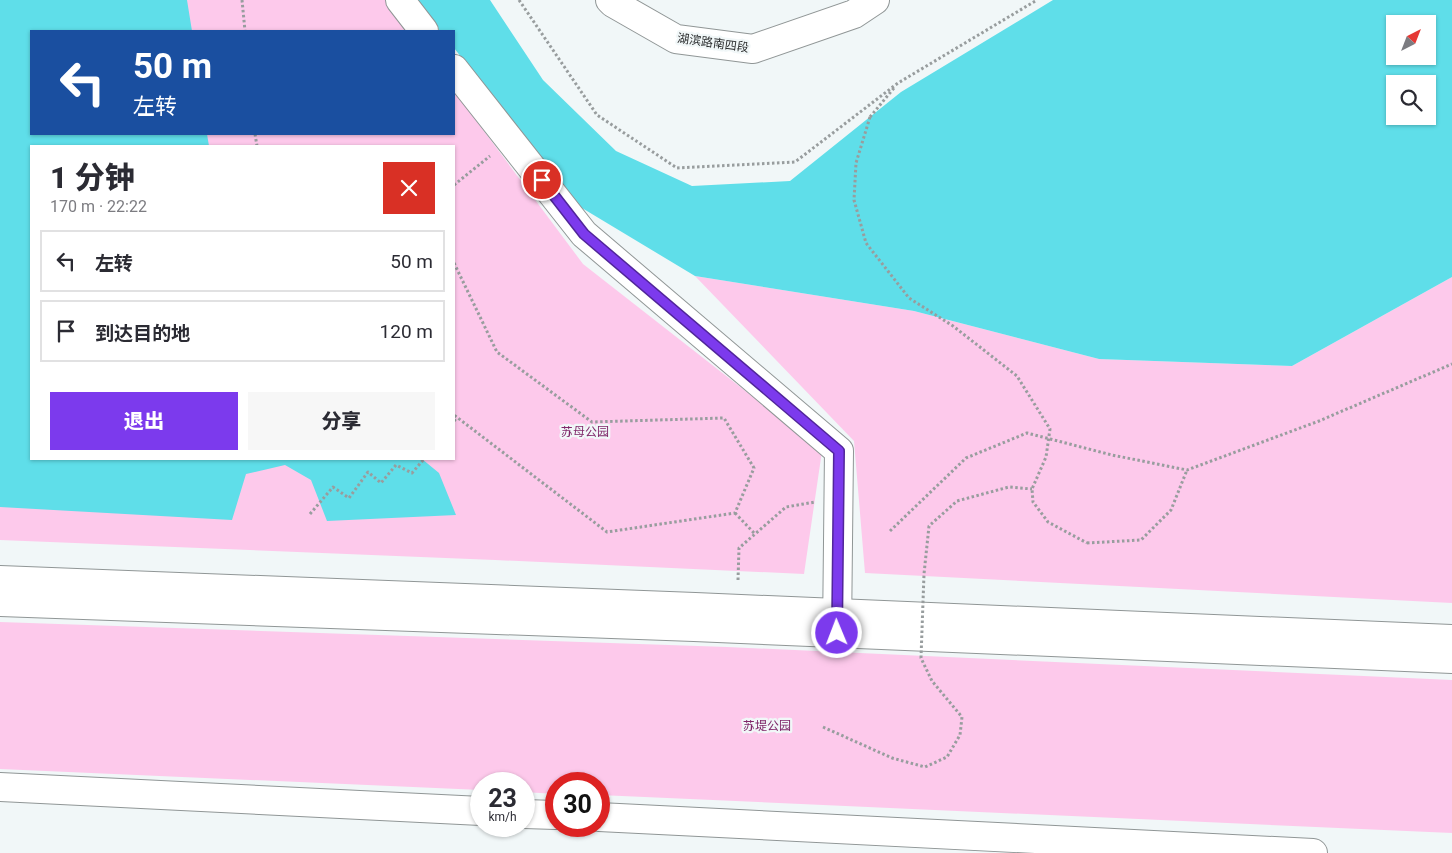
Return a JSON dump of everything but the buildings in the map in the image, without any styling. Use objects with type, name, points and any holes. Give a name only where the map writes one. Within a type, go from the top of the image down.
[{"type":"main road","points":[[400,0],[423,30]]},
{"type":"main road","name":"湖滨路南四段","points":[[610,0],[676,39],[753,49],[854,14],[876,0]]},
{"type":"main road","points":[[455,70],[584,234],[839,451],[837,623]]},
{"type":"main road","points":[[0,580],[837,623],[1452,660]]},
{"type":"main road","points":[[0,602],[1452,639]]},
{"type":"main road","points":[[0,787],[470,810]]},
{"type":"main road","points":[[610,818],[1313,853]]},
{"type":"path","points":[[242,0],[245,30]]},
{"type":"path","points":[[518,0],[597,115],[677,168],[795,162],[898,83],[1038,0]]},
{"type":"path","points":[[898,83],[870,117],[856,163],[854,200],[866,243],[909,298],[953,326],[1017,376],[1050,429],[1046,457],[1032,489],[1034,502],[1048,522],[1087,543],[1141,540],[1171,510],[1186,470]]},
{"type":"path","points":[[455,184],[510,140]]},
{"type":"path","points":[[455,265],[497,352],[592,422],[724,418],[754,468],[735,514]]},
{"type":"path","points":[[890,532],[966,458],[1027,433],[1112,455],[1186,470],[1319,421],[1452,364]]},
{"type":"path","points":[[455,416],[606,532],[735,514]]},
{"type":"path","points":[[310,514],[333,487],[349,498],[368,472],[381,483],[396,465],[412,473],[423,460]]},
{"type":"path","points":[[822,727],[892,758],[925,767],[947,757],[960,735],[962,717],[932,681],[921,658],[924,574],[929,526],[957,501],[1009,487],[1032,489]]},
{"type":"path","points":[[738,580],[738,548],[786,507],[838,498]]},
{"type":"path","points":[[735,514],[755,534]]},
{"type":"green space","name":"苏母公园","points":[[0,0],[386,0],[408,30],[30,30],[30,135],[455,135],[455,92],[583,264],[822,451],[804,574],[0,540]]},
{"type":"green space","points":[[695,276],[914,311],[1099,359],[1292,366],[1452,277],[1452,603],[865,573],[854,441]]},
{"type":"green space","name":"苏堤公园","points":[[0,622],[727,647],[1452,680],[1452,833],[610,795],[610,772],[545,772],[545,793],[535,793],[535,772],[470,772],[470,790],[0,769]]},
{"type":"water","points":[[0,0],[187,0],[192,30],[30,30],[30,135],[207,135],[209,145],[30,145],[30,460],[423,460],[439,473],[456,515],[327,521],[311,480],[285,465],[246,474],[232,520],[0,507]]},
{"type":"water","points":[[416,0],[490,0],[543,80],[616,151],[692,186],[790,181],[901,92],[1053,0],[1452,0],[1452,277],[1292,366],[1099,359],[914,311],[695,276],[577,205],[455,49],[455,30],[439,30]]},
{"type":"route","points":[[542,180],[584,234],[839,451],[837,633]]}]
